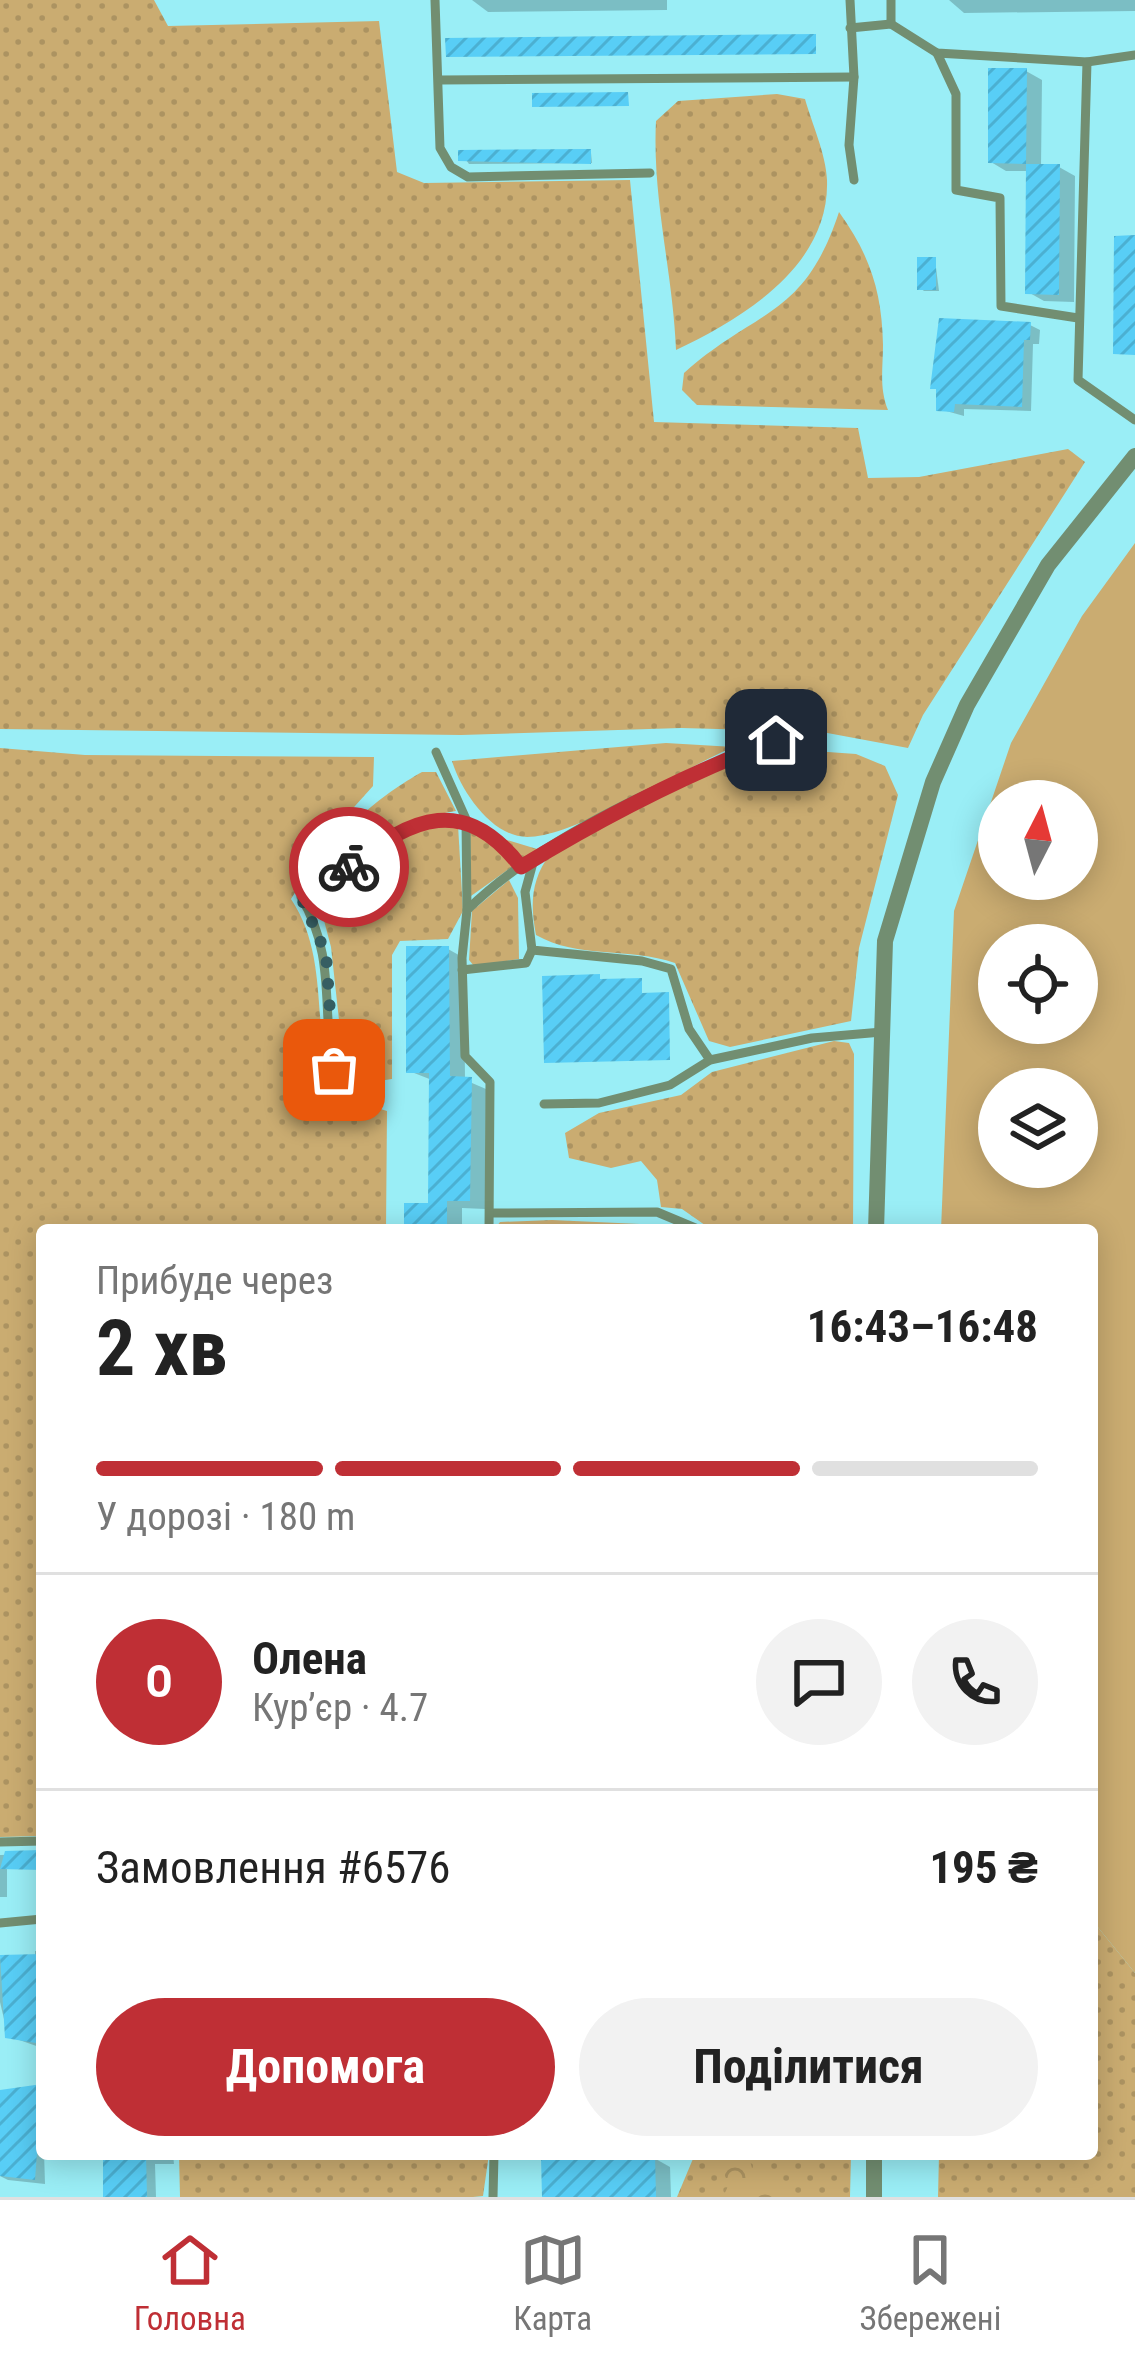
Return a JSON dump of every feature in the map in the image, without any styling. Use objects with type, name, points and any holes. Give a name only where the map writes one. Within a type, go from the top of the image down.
[{"type":"street","points":[[876,1224],[885,941],[941,763],[967,705],[1048,565],[1135,456]]},
{"type":"street","points":[[874,2160],[874,2197]]},
{"type":"lane","points":[[435,0],[440,148],[459,173],[650,173]]},
{"type":"lane","points":[[850,0],[854,77],[849,145],[854,180]]},
{"type":"lane","points":[[891,0],[891,24]]},
{"type":"lane","points":[[850,28],[891,24],[937,53],[1087,62],[1135,55]]},
{"type":"lane","points":[[937,53],[956,94],[956,190],[1000,198],[1001,306],[1078,318]]},
{"type":"lane","points":[[1087,62],[1078,380],[1135,420]]},
{"type":"lane","points":[[441,80],[854,77]]},
{"type":"lane","points":[[466,910],[534,859],[712,764],[776,740]]},
{"type":"lane","points":[[436,752],[466,819],[465,1056],[490,1082],[489,1224]]},
{"type":"lane","points":[[369,1091],[344,1088],[334,1070],[326,954],[301,897],[379,843],[430,820],[466,819],[488,831],[521,867]]},
{"type":"lane","points":[[462,970],[526,963],[532,950],[525,892],[534,859]]},
{"type":"lane","points":[[532,950],[642,961],[671,969],[689,1029],[710,1060]]},
{"type":"lane","points":[[544,1104],[599,1103],[670,1085],[710,1060],[812,1038],[882,1032]]},
{"type":"lane","points":[[490,1213],[657,1212],[686,1224]]},
{"type":"lane","points":[[0,1842],[36,1841]]},
{"type":"lane","points":[[0,1923],[36,1920]]},
{"type":"lane","points":[[493,2197],[494,2160]]},
{"type":"green space","points":[[0,0],[154,0],[168,26],[379,21],[397,172],[424,183],[630,180],[654,422],[858,428],[868,478],[919,477],[1068,449],[1085,462],[923,715],[908,748],[822,732],[681,728],[461,735],[0,729]]},
{"type":"green space","points":[[777,94],[805,99],[824,160],[824,211],[814,238],[798,263],[754,305],[676,350],[657,179],[656,121],[678,101]]},
{"type":"green space","points":[[839,212],[859,243],[877,291],[882,386],[888,410],[697,405],[682,390],[684,373],[794,293],[825,247]]},
{"type":"green space","points":[[1135,543],[1135,1973],[1098,1927],[1098,1224],[941,1224],[954,911],[978,840],[978,900],[1098,900],[1098,780],[998,780],[1011,743],[1082,616]]},
{"type":"green space","points":[[666,743],[734,747],[601,814],[527,837],[490,821],[463,786],[452,761]]},
{"type":"green space","points":[[0,748],[85,755],[374,757],[373,786],[337,826],[291,899],[311,946],[334,1095],[387,1111],[386,1224],[36,1224],[36,1836],[0,1837]]},
{"type":"green space","points":[[800,750],[856,754],[885,766],[898,795],[859,948],[851,1021],[730,1047],[709,1041],[675,963],[569,947],[536,935],[534,893],[550,854],[702,777]]},
{"type":"green space","points":[[422,772],[436,772],[456,811],[400,828],[320,881],[334,848],[359,818]]},
{"type":"green space","points":[[439,824],[458,825],[463,911],[448,939],[400,941],[392,955],[392,1079],[359,1084],[345,1075],[331,947],[318,898],[392,841]]},
{"type":"green space","points":[[470,829],[537,849],[471,896]]},
{"type":"green space","points":[[509,880],[518,898],[519,959],[474,966],[469,960],[472,911]]},
{"type":"green space","points":[[834,1041],[849,1043],[854,1054],[853,1224],[703,1224],[682,1209],[661,1207],[657,1180],[641,1161],[611,1168],[569,1158],[565,1133],[599,1113],[681,1095],[712,1072]]},
{"type":"green space","points":[[552,1220],[640,1224],[498,1224]]},
{"type":"green space","points":[[1098,1927],[1135,1973],[1135,2197],[938,2197],[939,2160],[1098,2160]]},
{"type":"green space","points":[[179,2160],[488,2160],[483,2196],[180,2197]]},
{"type":"green space","points":[[692,2160],[851,2160],[850,2197],[677,2197]]},
{"type":"green space","points":[[722,2160],[750,2160],[752,2168],[776,2182],[779,2197],[723,2197],[729,2184]]},
{"type":"building","points":[[816,34],[816,54],[446,57],[445,38]]},
{"type":"building","points":[[988,68],[1027,68],[1026,164],[988,163]]},
{"type":"building","points":[[628,92],[629,106],[532,107],[532,93]]},
{"type":"building","points":[[591,149],[591,164],[458,161],[458,150]]},
{"type":"building","points":[[1026,164],[1060,164],[1059,295],[1025,294]]},
{"type":"building","points":[[1135,235],[1135,355],[1113,354],[1114,236]]},
{"type":"building","points":[[917,257],[936,257],[936,290],[917,290]]},
{"type":"building","points":[[939,318],[1031,322],[1030,340],[1024,340],[1022,407],[955,404],[954,412],[936,411],[936,389],[930,389]]},
{"type":"building","points":[[406,946],[449,946],[450,1076],[472,1077],[470,1201],[447,1201],[447,1224],[404,1224],[404,1203],[428,1203],[429,1073],[406,1073]]},
{"type":"building","points":[[600,974],[600,979],[642,978],[642,993],[669,992],[670,1060],[544,1063],[542,976]]},
{"type":"building","points":[[36,1850],[36,1870],[0,1869],[5,1851]]},
{"type":"building","points":[[36,1954],[36,2043],[5,2038],[0,1955]]},
{"type":"building","points":[[36,2085],[35,2180],[0,2176],[0,2090]]},
{"type":"building","points":[[103,2160],[146,2160],[147,2197],[103,2197]]},
{"type":"building","points":[[541,2160],[655,2160],[656,2197],[542,2197]]},
{"type":"way so far","points":[[334,1070],[326,954],[301,897],[349,867]]},
{"type":"route","points":[[349,867],[379,843],[430,820],[466,819],[488,831],[521,867],[617,811],[712,764],[776,740]]}]
